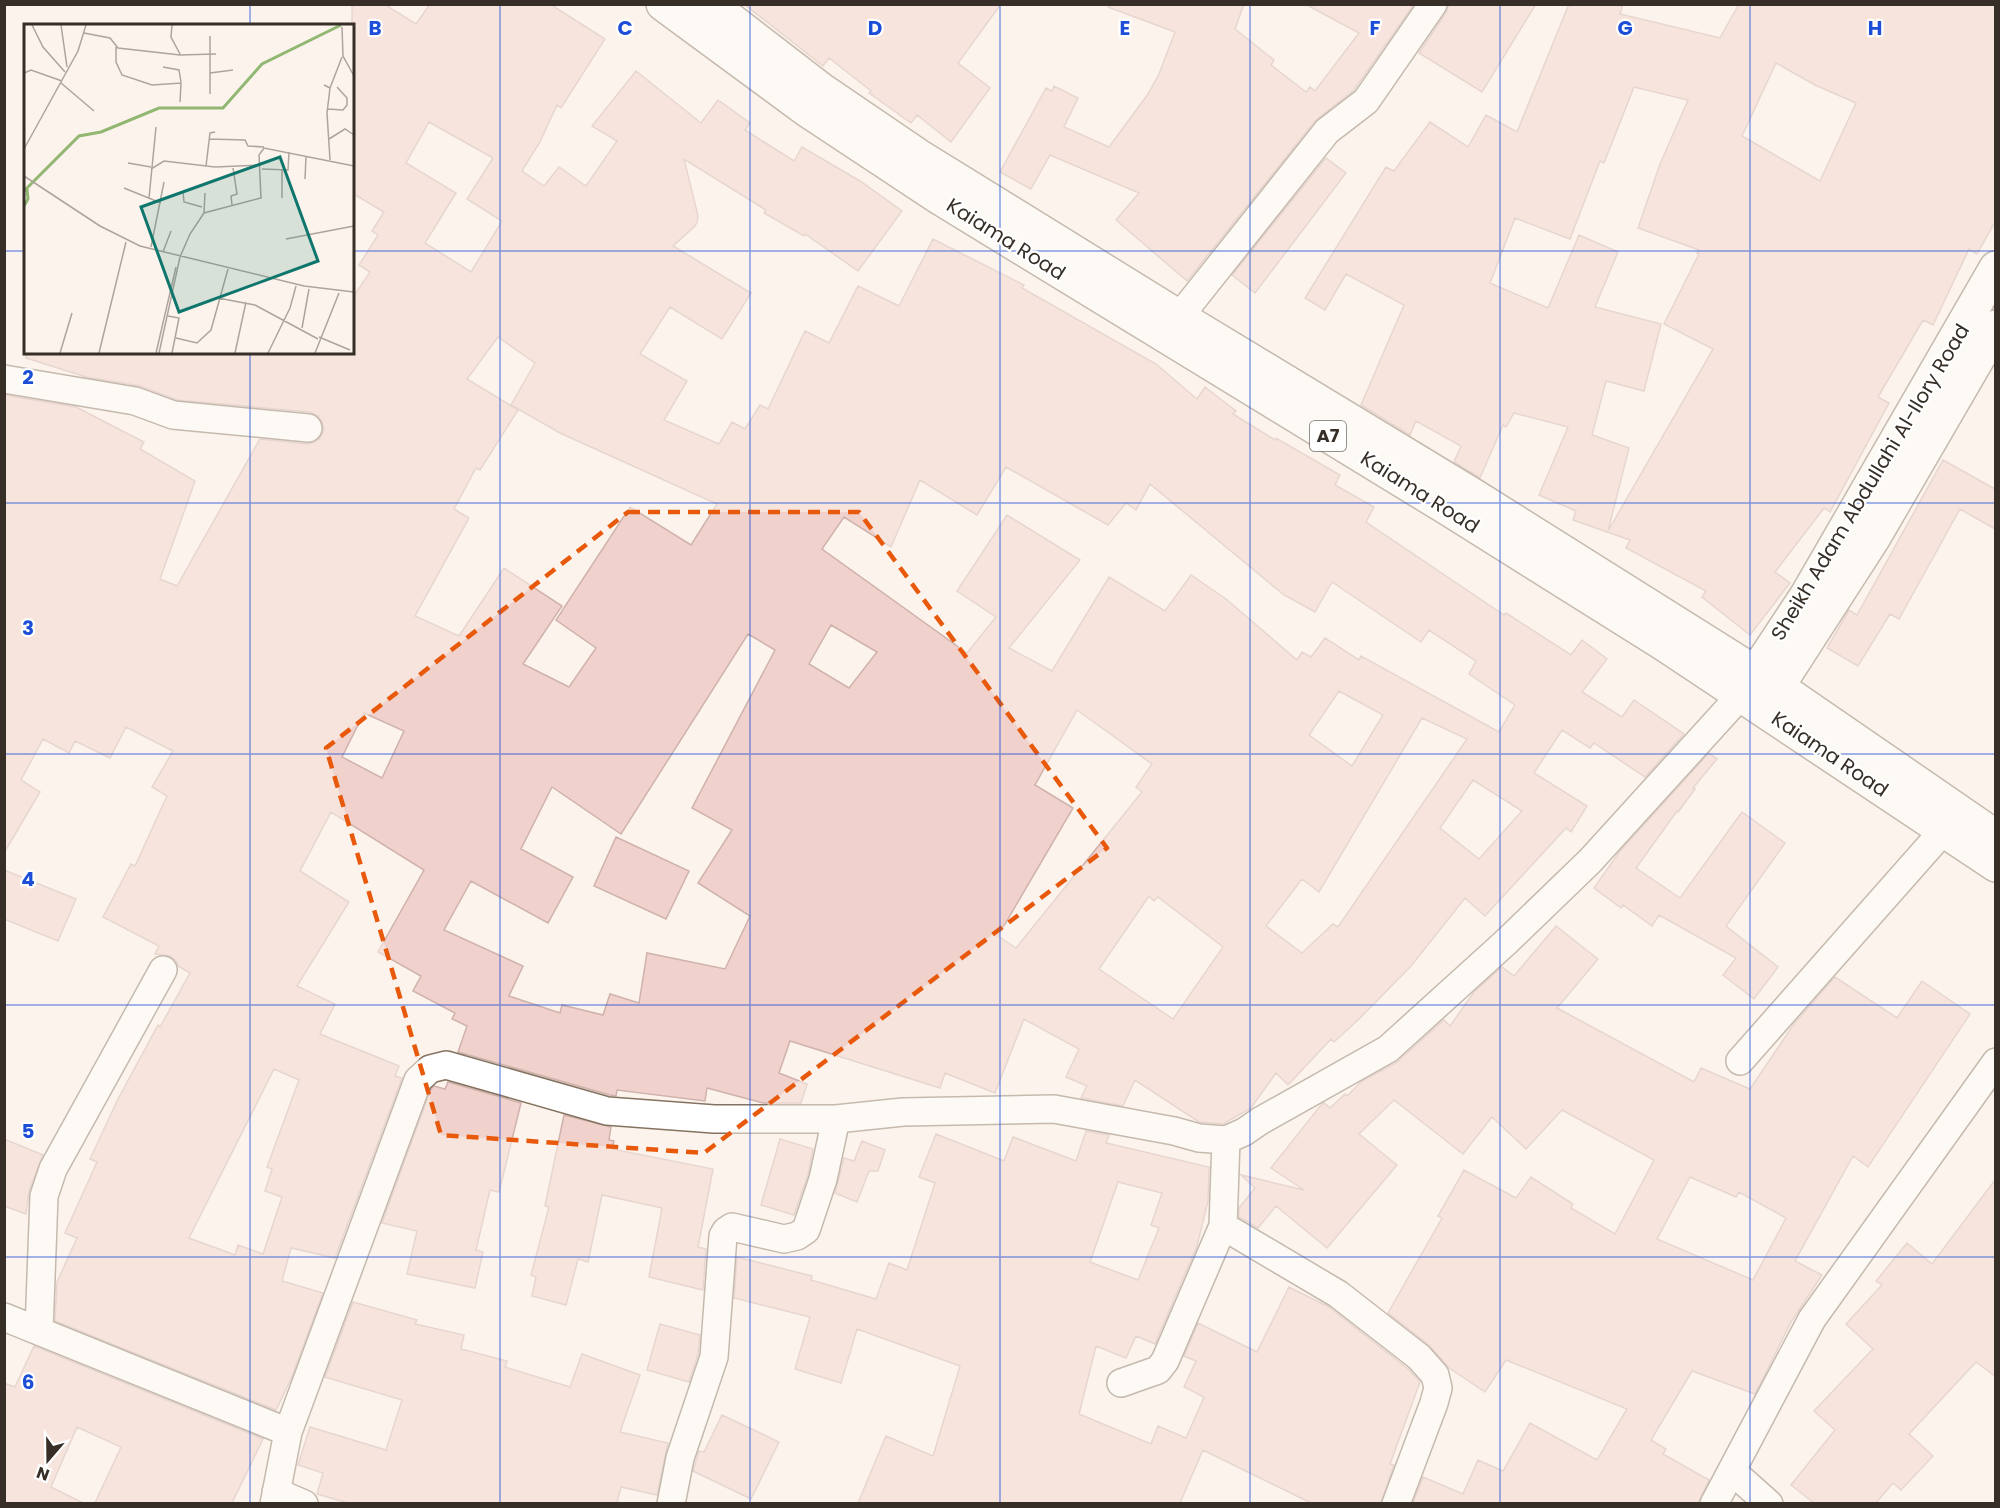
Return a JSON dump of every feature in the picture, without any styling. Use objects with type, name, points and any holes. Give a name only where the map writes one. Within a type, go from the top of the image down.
[{"type":"main road","name":"Kaiama Road","points":[[663,4],[807,110],[940,198],[1447,508],[1664,644],[1760,691],[1944,830],[1995,865]]},
{"type":"main road","name":"Kaiama Road","points":[[710,4],[823,91],[917,155],[1472,494],[1760,691],[1995,837]]},
{"type":"main road","name":"Sheikh Adam Abdullahi Al-Ilory Road","points":[[1760,691],[1807,595],[1995,268]]},
{"type":"main road","name":"Sheikh Adam Abdullahi Al-Ilory Road","points":[[1760,691],[1874,537],[1995,327]]},
{"type":"street","points":[[1179,317],[1328,131],[1366,101],[1433,4]]},
{"type":"street","points":[[4,379],[135,401],[173,415],[308,428]]},
{"type":"street","points":[[304,1503],[275,1498],[288,1432],[418,1080],[430,1069],[446,1065],[607,1111],[714,1119],[836,1119],[903,1112],[1054,1109],[1174,1131],[1199,1138],[1226,1140],[1244,1132],[1388,1049],[1505,944],[1760,691]]},
{"type":"street","points":[[1740,1061],[1944,830]]},
{"type":"street","points":[[39,1331],[44,1196],[53,1169],[163,970]]},
{"type":"street","points":[[1714,1503],[1812,1319],[1995,1062]]},
{"type":"street","points":[[671,1503],[680,1458],[714,1357],[723,1236],[732,1227],[784,1239],[797,1236],[806,1230],[823,1179],[836,1119]]},
{"type":"street","points":[[1121,1383],[1158,1370],[1165,1361],[1223,1226],[1226,1140]]},
{"type":"street","points":[[1223,1226],[1338,1294],[1419,1357],[1436,1375],[1438,1388],[1436,1396],[1396,1503]]},
{"type":"street","points":[[4,1317],[288,1432]]},
{"type":"street","points":[[1732,1472],[1769,1503]]},
{"type":"highlighted area","points":[[628,512],[859,512],[1107,848],[704,1153],[441,1135],[326,748]]},
{"type":"building","points":[[352,4],[384,4],[416,24],[430,4],[550,4],[605,39],[561,108],[557,105],[540,142],[522,171],[544,186],[559,167],[586,186],[617,141],[592,126],[636,71],[701,123],[718,100],[750,123],[745,130],[794,161],[802,147],[860,181],[902,211],[858,271],[805,234],[804,236],[764,213],[766,210],[684,159],[698,216],[695,226],[673,246],[751,293],[722,339],[670,307],[640,354],[687,381],[664,420],[719,444],[732,422],[745,429],[760,405],[768,409],[805,331],[829,343],[858,286],[899,306],[933,239],[1024,285],[1022,288],[1156,364],[1197,399],[1205,387],[1236,411],[1233,414],[1340,475],[1335,485],[1374,507],[1366,522],[1504,615],[1506,613],[1571,655],[1582,640],[1607,659],[1582,692],[1622,717],[1634,700],[1684,734],[1645,777],[1594,743],[1590,748],[1562,730],[1534,773],[1587,806],[1571,832],[1566,828],[1485,916],[1465,898],[1411,966],[1360,1018],[1334,1042],[1331,1039],[1288,1085],[1276,1073],[1251,1108],[1223,1124],[1199,1122],[1135,1080],[1123,1106],[1081,1098],[1087,1086],[1066,1077],[1079,1049],[1024,1019],[995,1093],[945,1073],[940,1088],[790,1041],[779,1073],[807,1084],[801,1103],[763,1103],[707,1088],[705,1101],[617,1090],[616,1096],[458,1052],[467,1026],[452,1019],[455,1013],[413,991],[421,976],[378,952],[424,870],[331,812],[300,871],[349,902],[297,986],[335,1004],[320,1034],[399,1066],[395,1076],[402,1078],[335,1258],[291,1248],[282,1281],[323,1293],[291,1379],[276,1410],[55,1321],[57,1282],[77,1238],[65,1233],[97,1162],[90,1159],[118,1099],[158,1025],[160,1027],[190,973],[178,966],[170,956],[155,954],[159,946],[103,917],[131,864],[135,866],[167,796],[152,787],[173,751],[126,727],[110,758],[75,741],[69,753],[43,739],[21,780],[40,792],[4,853],[4,395],[76,407],[144,442],[140,449],[195,481],[160,579],[177,586],[260,439],[307,444],[315,442],[324,430],[322,422],[318,416],[310,412],[177,400],[140,386],[86,377],[26,358],[27,354],[354,354],[354,296],[370,272],[359,265],[378,235],[372,231],[384,212],[354,194]],"holes":[[[429,122],[493,158],[467,199],[502,221],[471,272],[425,243],[456,193],[406,163]],[[498,337],[535,363],[511,405],[560,433],[717,504],[691,545],[630,507],[556,620],[596,648],[569,687],[523,664],[562,606],[504,568],[459,636],[415,616],[469,518],[454,509],[476,468],[480,470],[518,410],[467,379]],[[1006,467],[1108,525],[1126,503],[1136,510],[1150,484],[1284,595],[1315,612],[1332,582],[1421,642],[1429,630],[1476,661],[1469,674],[1515,705],[1499,732],[1361,656],[1359,660],[1325,638],[1311,657],[1302,652],[1297,660],[1226,599],[1191,575],[1165,611],[1109,577],[1052,671],[1009,648],[1080,560],[1007,515],[957,591],[996,617],[967,653],[822,549],[844,517],[891,547],[920,480],[977,515]],[[831,625],[877,652],[849,688],[809,664]],[[748,634],[775,650],[692,808],[732,830],[698,883],[750,916],[725,969],[647,953],[639,1003],[610,994],[603,1015],[562,1005],[560,1013],[509,996],[523,966],[444,930],[471,881],[548,923],[573,877],[521,849],[552,787],[621,834]],[[1339,691],[1383,715],[1352,766],[1309,735]],[[1077,710],[1152,764],[1136,787],[1142,792],[1016,948],[998,936],[1073,808],[1035,785]],[[364,713],[404,731],[382,778],[342,757]],[[1422,718],[1467,739],[1338,927],[1333,924],[1302,953],[1266,926],[1302,879],[1319,892]],[[1473,780],[1522,811],[1479,859],[1440,828]],[[1149,896],[1154,901],[1158,897],[1223,947],[1173,1019],[1099,969]],[[274,1069],[299,1080],[267,1167],[272,1169],[265,1191],[282,1197],[263,1254],[238,1245],[235,1255],[189,1238]]]},
{"type":"building","points":[[744,4],[1001,4],[958,63],[990,88],[951,142],[917,115],[911,123],[869,93],[871,91],[829,58],[823,66]]},
{"type":"building","points":[[1109,4],[1244,4],[1235,29],[1274,60],[1271,65],[1306,92],[1310,87],[1315,91],[1359,33],[1305,4],[1414,4],[1354,90],[1315,121],[1187,281],[1116,220],[1139,193],[1050,155],[1031,189],[1000,172],[1046,88],[1052,91],[1054,86],[1078,98],[1064,127],[1109,147],[1148,94],[1159,74],[1175,32],[1108,7]]},
{"type":"building","points":[[1449,4],[1536,4],[1482,92],[1419,53],[1446,13]]},
{"type":"building","points":[[1569,4],[1623,4],[1620,14],[1720,38],[1739,4],[1995,4],[1995,222],[1977,254],[1969,249],[1933,325],[1923,320],[1878,397],[1889,403],[1830,512],[1824,508],[1775,572],[1790,583],[1750,635],[1702,597],[1706,591],[1626,548],[1630,540],[1573,520],[1576,511],[1539,495],[1568,427],[1514,413],[1506,427],[1503,425],[1480,478],[1454,462],[1461,446],[1416,421],[1410,435],[1361,405],[1404,305],[1346,274],[1325,310],[1305,298],[1386,167],[1394,171],[1430,122],[1468,147],[1486,115],[1517,132]],"holes":[[[1776,63],[1815,85],[1856,103],[1820,181],[1742,136]],[[1634,87],[1688,100],[1660,164],[1638,228],[1699,250],[1664,324],[1713,349],[1608,531],[1629,448],[1592,435],[1606,381],[1644,391],[1661,324],[1595,307],[1618,252],[1579,235],[1548,308],[1490,283],[1515,218],[1570,239],[1600,161],[1604,163]]]},
{"type":"building","points":[[1326,158],[1346,173],[1255,293],[1232,275]]},
{"type":"building","points":[[1943,460],[1995,489],[1995,529],[1960,509],[1899,619],[1890,614],[1858,666],[1827,648],[1849,610],[1857,615]]},
{"type":"building","points":[[1709,753],[1717,759],[1693,788],[1695,789],[1636,868],[1680,898],[1742,812],[1785,843],[1726,926],[1778,967],[1754,999],[1723,975],[1736,958],[1659,915],[1652,926],[1623,905],[1621,908],[1594,888],[1620,851]]},
{"type":"building","points":[[616,837],[689,871],[666,919],[594,886]]},
{"type":"building","points":[[4,870],[76,899],[58,941],[4,919]]},
{"type":"building","points":[[1556,926],[1598,959],[1557,1008],[1694,1082],[1701,1068],[1750,1089],[1794,1024],[1835,977],[1897,1018],[1922,981],[1970,1014],[1868,1167],[1853,1156],[1795,1261],[1822,1275],[1791,1322],[1755,1394],[1692,1371],[1651,1440],[1666,1449],[1663,1454],[1709,1480],[1698,1503],[1413,1503],[1423,1477],[1463,1494],[1478,1460],[1503,1471],[1530,1423],[1597,1460],[1627,1409],[1506,1360],[1485,1392],[1449,1368],[1429,1345],[1388,1313],[1442,1218],[1438,1216],[1464,1170],[1516,1198],[1531,1177],[1573,1204],[1571,1208],[1615,1234],[1654,1160],[1562,1110],[1526,1149],[1492,1117],[1463,1154],[1394,1100],[1359,1134],[1397,1165],[1327,1248],[1276,1206],[1258,1228],[1239,1217],[1239,1208],[1255,1188],[1241,1175],[1304,1190],[1271,1168],[1321,1105],[1324,1103],[1330,1108],[1362,1081],[1396,1063],[1444,1020],[1450,1026],[1474,992],[1502,967],[1514,976]],"holes":[[[1690,1177],[1736,1197],[1739,1192],[1786,1218],[1753,1280],[1657,1239]]]},
{"type":"building","points":[[448,1082],[521,1103],[499,1192],[490,1190],[476,1250],[483,1252],[475,1288],[407,1274],[417,1231],[382,1223],[431,1089],[434,1086],[445,1089]]},
{"type":"building","points":[[564,1115],[611,1127],[609,1140],[614,1141],[612,1149],[713,1169],[698,1247],[706,1249],[703,1290],[649,1277],[662,1208],[602,1195],[588,1262],[578,1259],[566,1305],[532,1296],[536,1277],[531,1275],[549,1207],[545,1206]]},
{"type":"building","points":[[1086,1131],[1109,1135],[1106,1143],[1209,1167],[1208,1201],[1197,1246],[1155,1344],[1136,1336],[1126,1358],[1096,1346],[1079,1414],[1151,1444],[1158,1426],[1186,1438],[1204,1397],[1184,1387],[1196,1361],[1184,1356],[1198,1323],[1257,1352],[1289,1287],[1329,1307],[1408,1369],[1420,1382],[1390,1464],[1394,1465],[1381,1503],[1311,1503],[1203,1450],[1180,1503],[858,1503],[886,1436],[933,1456],[960,1366],[857,1329],[841,1383],[795,1369],[810,1317],[734,1298],[737,1257],[812,1276],[811,1280],[876,1299],[889,1263],[907,1270],[935,1183],[919,1177],[936,1134],[1004,1161],[1013,1137],[1076,1161]],"holes":[[[1118,1182],[1162,1193],[1151,1225],[1159,1228],[1138,1280],[1090,1262]]]},
{"type":"building","points":[[4,1139],[43,1155],[29,1191],[26,1214],[4,1206]]},
{"type":"building","points":[[780,1139],[813,1149],[808,1175],[794,1215],[761,1205]]},
{"type":"building","points":[[862,1141],[885,1150],[878,1171],[869,1171],[857,1202],[835,1193],[844,1158],[854,1161]]},
{"type":"building","points":[[1995,1180],[1995,1376],[1976,1362],[1909,1434],[1933,1456],[1901,1490],[1893,1483],[1876,1503],[1814,1503],[1791,1485],[1835,1430],[1814,1411],[1873,1349],[1846,1324],[1882,1285],[1876,1281],[1907,1243],[1932,1264]]},
{"type":"building","points":[[353,1302],[417,1320],[415,1324],[464,1335],[461,1349],[507,1361],[505,1367],[570,1387],[582,1354],[640,1375],[620,1432],[668,1443],[657,1495],[621,1487],[617,1503],[348,1503],[317,1494],[323,1473],[298,1465],[310,1427],[386,1450],[402,1400],[325,1377]]},
{"type":"building","points":[[660,1324],[700,1335],[698,1354],[689,1382],[647,1370]]},
{"type":"building","points":[[34,1346],[263,1439],[232,1503],[95,1503],[121,1447],[77,1427],[51,1487],[83,1503],[4,1503],[4,1383],[15,1387]]},
{"type":"building","points":[[722,1415],[779,1442],[751,1499],[693,1471],[699,1451],[704,1452]]}]
